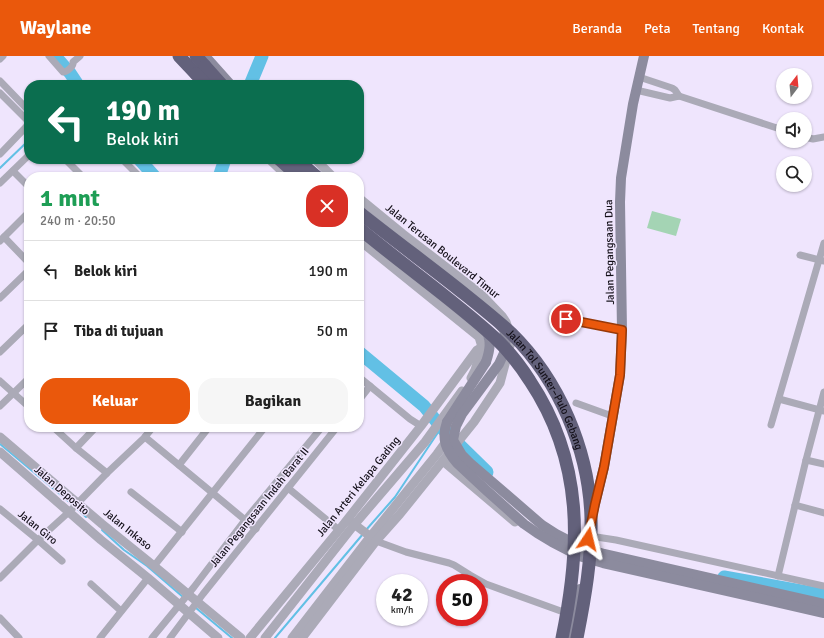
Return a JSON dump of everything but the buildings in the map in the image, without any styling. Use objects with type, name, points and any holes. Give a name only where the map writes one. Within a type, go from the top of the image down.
[{"type":"highway","points":[[178,56],[200,80]]},
{"type":"highway","points":[[196,56],[218,80]]},
{"type":"highway","points":[[285,164],[293,172]]},
{"type":"highway","points":[[302,164],[311,172]]},
{"type":"highway","name":"Jalan Tol Sunter–Pulo Gebang","points":[[364,215],[452,284],[511,333],[529,353],[557,394],[574,433],[582,459],[590,504],[591,528],[588,568],[577,638]]},
{"type":"highway","name":"Jalan Tol Sunter–Pulo Gebang","points":[[364,232],[464,310],[495,338],[527,375],[545,405],[565,453],[574,505],[575,536],[572,571],[568,608],[562,638]]},
{"type":"main road","points":[[205,56],[226,80]]},
{"type":"main road","name":"Jalan Pegangsaan Dua","points":[[570,638],[595,504],[604,467],[620,375],[622,330],[620,178],[633,104],[644,56]]},
{"type":"main road","points":[[209,80],[219,72]]},
{"type":"main road","points":[[308,164],[317,172]]},
{"type":"main road","points":[[364,215],[468,295],[501,326],[506,340],[504,353],[499,364],[462,414],[456,426],[453,440],[462,455],[470,463],[530,516],[542,525],[581,547],[604,554],[824,604]]},
{"type":"main road","points":[[364,232],[476,320],[482,325],[489,335],[490,350],[486,362],[447,422],[444,435],[445,443],[452,457],[457,463],[524,524],[537,533],[579,556],[602,563],[824,613]]},
{"type":"main road","points":[[585,563],[824,617]]},
{"type":"street","points":[[0,59],[3,56]]},
{"type":"street","points":[[49,56],[63,71],[71,61],[80,56]]},
{"type":"street","points":[[640,74],[676,90],[679,96]]},
{"type":"street","points":[[0,81],[24,106]]},
{"type":"street","points":[[636,90],[670,98],[679,96],[776,128]]},
{"type":"street","points":[[0,93],[24,117]]},
{"type":"street","points":[[1,152],[24,129]]},
{"type":"street","points":[[812,139],[823,138]]},
{"type":"street","points":[[0,183],[24,160]]},
{"type":"street","points":[[71,164],[78,172]]},
{"type":"street","points":[[127,164],[135,172]]},
{"type":"street","points":[[274,164],[283,172]]},
{"type":"street","points":[[320,164],[328,172]]},
{"type":"street","points":[[13,171],[24,182]]},
{"type":"street","name":"Jalan Terusan Boulevard Timur","points":[[364,202],[481,294],[506,322],[511,342],[510,349]]},
{"type":"street","points":[[24,217],[2,239],[24,259]]},
{"type":"street","points":[[771,425],[822,260],[824,243]]},
{"type":"street","points":[[292,638],[369,536],[459,441],[474,422],[500,383],[510,349],[501,347],[482,347],[479,337],[473,331],[364,244]]},
{"type":"street","points":[[800,255],[822,260]]},
{"type":"street","points":[[431,298],[451,271]]},
{"type":"street","points":[[0,298],[24,275]]},
{"type":"street","points":[[566,319],[622,330]]},
{"type":"street","points":[[0,352],[24,329]]},
{"type":"street","name":"Jalan Arteri Kelapa Gading","points":[[265,638],[477,350],[482,347]]},
{"type":"street","name":"Jalan Arteri Kelapa Gading","points":[[250,638],[339,530],[351,522],[430,434],[466,386],[476,370],[482,347]]},
{"type":"street","points":[[442,458],[462,420],[475,401],[503,370]]},
{"type":"street","points":[[0,381],[24,403]]},
{"type":"street","points":[[364,382],[410,419],[423,424]]},
{"type":"street","points":[[0,406],[24,383]]},
{"type":"street","points":[[364,394],[370,386]]},
{"type":"street","points":[[778,576],[806,460],[821,410],[824,392]]},
{"type":"street","points":[[779,399],[821,410]]},
{"type":"street","points":[[576,403],[612,416]]},
{"type":"street","points":[[58,432],[107,473]]},
{"type":"street","points":[[76,448],[91,432]]},
{"type":"street","points":[[0,578],[38,540],[70,512],[149,432]]},
{"type":"street","points":[[179,465],[205,432]]},
{"type":"street","points":[[154,566],[261,432]]},
{"type":"street","name":"Jalan Pegangsaan Indah Barat II","points":[[152,638],[318,432]]},
{"type":"street","name":"Jalan Pegangsaan Indah Barat II","points":[[170,638],[255,528],[334,432]]},
{"type":"street","name":"Jalan Inkaso","points":[[0,437],[77,504],[105,535],[154,566],[187,594],[193,607],[241,638]]},
{"type":"street","points":[[145,437],[255,528]]},
{"type":"street","name":"Jalan Deposito","points":[[0,452],[70,512],[105,535],[148,578],[180,603],[193,607],[218,638]]},
{"type":"street","points":[[442,458],[520,527],[548,545],[585,563]]},
{"type":"street","points":[[806,460],[824,464]]},
{"type":"street","points":[[288,488],[339,530]]},
{"type":"street","points":[[131,492],[182,532]]},
{"type":"street","points":[[795,505],[824,513]]},
{"type":"street","name":"Jalan Giro","points":[[2,514],[38,540],[62,561]]},
{"type":"street","points":[[351,522],[369,536],[406,552],[449,563],[486,584],[574,616]]},
{"type":"street","points":[[302,638],[369,536]]},
{"type":"street","points":[[588,541],[616,540],[824,586]]},
{"type":"street","points":[[100,638],[148,578]]},
{"type":"street","points":[[91,584],[121,611]]},
{"type":"street","points":[[0,618],[19,638]]},
{"type":"green space","points":[[652,211],[681,219],[676,236],[647,228]]},
{"type":"waterway","points":[[55,56],[75,80]]},
{"type":"waterway","points":[[252,80],[262,56]]},
{"type":"waterway","points":[[0,168],[24,145]]},
{"type":"waterway","points":[[143,164],[151,172]]},
{"type":"waterway","points":[[221,172],[223,164]]},
{"type":"waterway","points":[[364,356],[424,406],[441,427],[487,472]]},
{"type":"waterway","points":[[366,530],[395,497],[439,431]]},
{"type":"waterway","points":[[0,444],[73,505]]},
{"type":"waterway","points":[[76,508],[86,517]]},
{"type":"waterway","points":[[102,530],[124,550],[147,566],[183,597]]},
{"type":"waterway","points":[[275,638],[363,534]]},
{"type":"waterway","points":[[724,577],[824,595]]},
{"type":"waterway","points":[[196,608],[232,638]]},
{"type":"route","points":[[566,319],[622,330],[620,375],[604,467],[588,539]]}]
